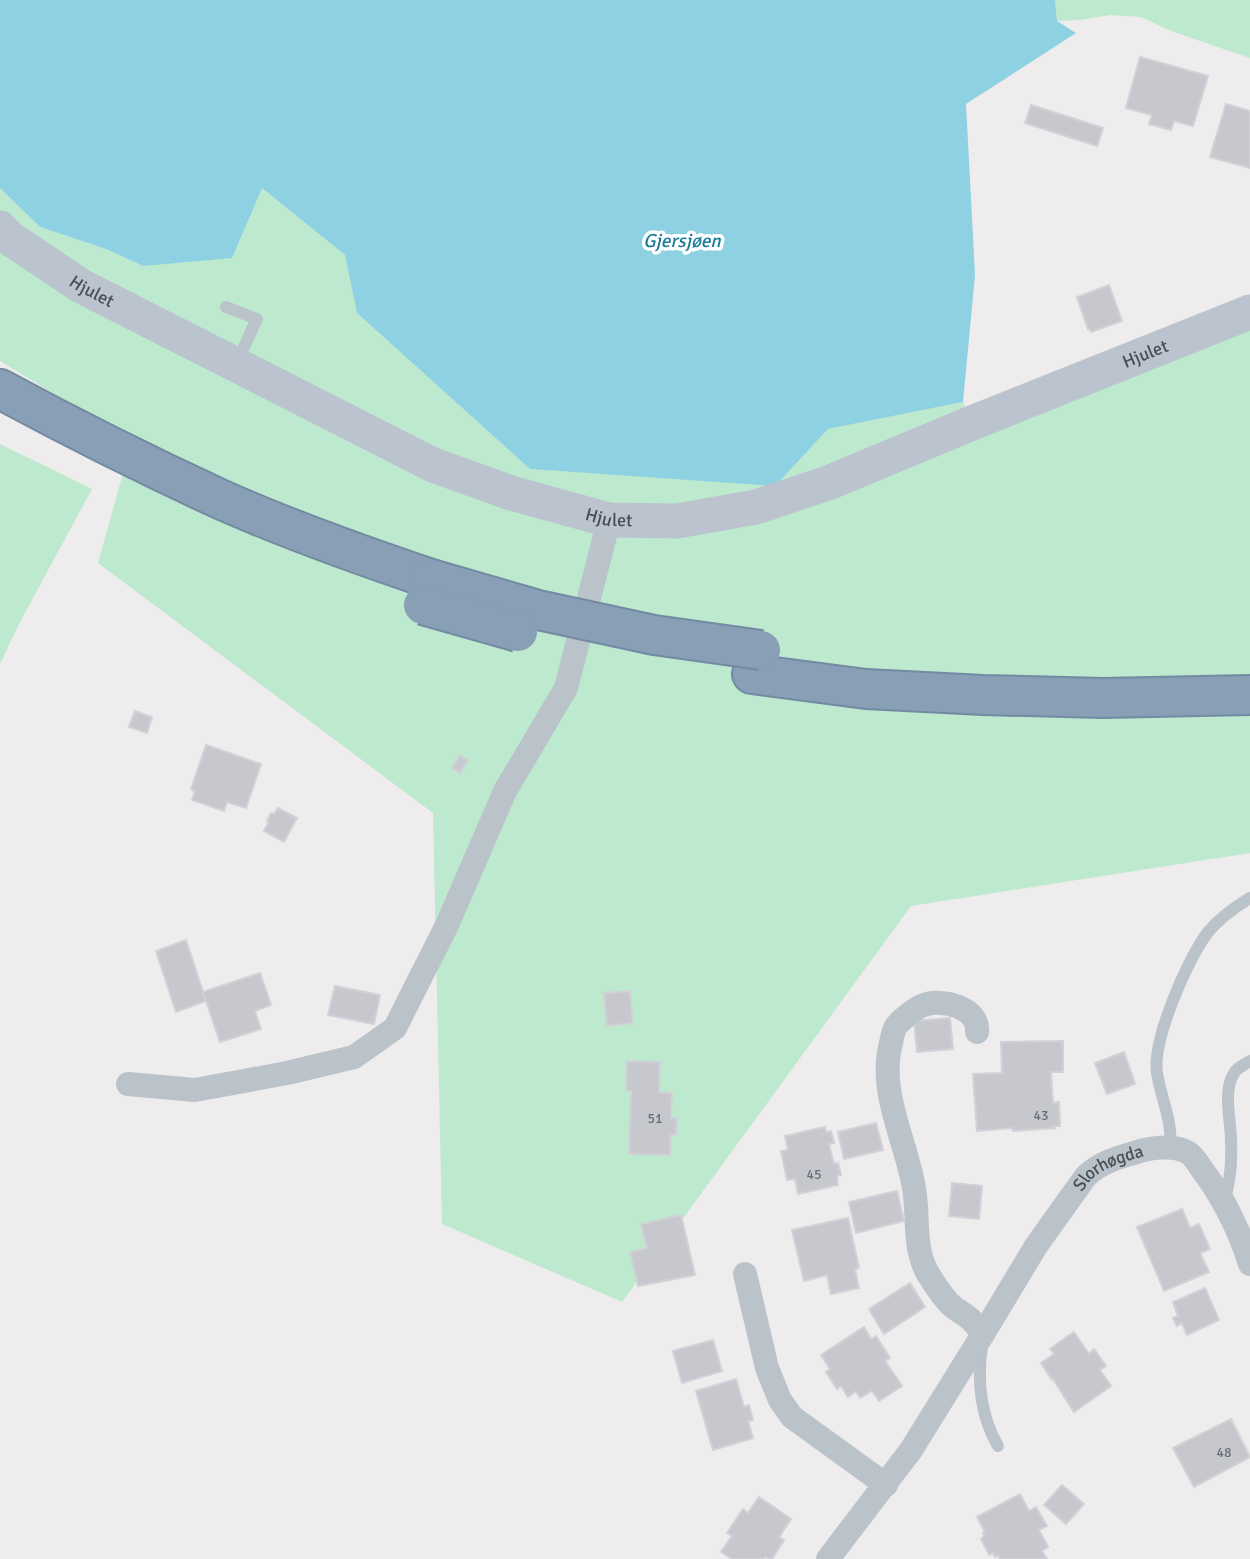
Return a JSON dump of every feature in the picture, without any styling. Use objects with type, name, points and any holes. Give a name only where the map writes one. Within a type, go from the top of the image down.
[{"type":"highway","points":[[0,389],[51,431]]},
{"type":"highway","points":[[0,418],[51,431],[221,500],[333,546],[427,592],[538,610],[654,635],[866,689],[1103,698],[1250,695]]},
{"type":"highway","points":[[757,662],[876,665],[983,672],[1250,670]]},
{"type":"main road","name":"Hjulet","points":[[0,228],[11,239],[81,286],[433,465],[511,493],[609,520],[677,521],[756,507],[828,483],[1250,312]]},
{"type":"street","points":[[128,1084],[195,1090],[287,1073],[354,1057],[395,1028],[447,925],[505,791],[566,688],[609,520]]},
{"type":"street","points":[[976,1032],[975,1020],[963,1008],[954,1004],[924,1004],[895,1029],[887,1058],[891,1100],[914,1189],[920,1256],[930,1277],[950,1304],[972,1320],[983,1334]]},
{"type":"street","name":"Slorhøgda","points":[[828,1559],[911,1450],[1035,1245],[1094,1168],[1111,1159],[1140,1151],[1170,1148],[1186,1151],[1193,1156],[1224,1202],[1250,1264]]},
{"type":"street","points":[[745,1275],[767,1368],[780,1400],[792,1416],[814,1434],[886,1485]]},
{"type":"lane","points":[[226,307],[257,319],[236,365]]},
{"type":"lane","points":[[1170,1148],[1168,1113],[1157,1073],[1159,1046],[1170,1009],[1206,935],[1217,922],[1250,898]]},
{"type":"lane","points":[[1224,1202],[1228,1191],[1231,1143],[1228,1088],[1233,1074],[1250,1061]]},
{"type":"lane","name":"Slorhøgda","points":[[983,1334],[980,1358],[982,1404],[988,1429],[998,1446]]},
{"type":"green space","points":[[1055,0],[1250,0],[1250,58],[1171,31],[1141,17],[1110,15],[1057,21]]},
{"type":"green space","points":[[0,188],[40,227],[106,249],[143,266],[262,188],[345,255],[357,313],[530,469],[775,485],[828,429],[963,402],[972,423],[1250,312],[1250,853],[911,906],[622,1302],[442,1224],[433,813],[98,563],[132,441],[0,361]]},
{"type":"green space","points":[[0,444],[92,489],[0,664]]},
{"type":"water","name":"Gjersjøen","points":[[0,0],[1055,0],[1057,21],[1076,33],[966,104],[975,275],[963,402],[828,429],[775,486],[530,469],[357,313],[345,255],[262,188],[232,258],[143,266],[106,249],[40,227],[0,188]]},
{"type":"building","points":[[1140,57],[1208,76],[1193,126],[1174,121],[1171,130],[1149,124],[1152,115],[1126,108]]},
{"type":"building","points":[[1226,104],[1250,111],[1250,168],[1210,157]]},
{"type":"building","points":[[1031,105],[1103,128],[1097,146],[1025,123]]},
{"type":"building","points":[[1109,285],[1122,321],[1091,332],[1077,297]]},
{"type":"building","points":[[135,711],[152,717],[147,733],[129,727]]},
{"type":"building","points":[[206,745],[261,764],[246,808],[227,802],[224,811],[192,800],[195,791],[191,789]]},
{"type":"building","points":[[460,755],[468,760],[460,773],[452,768]]},
{"type":"building","points":[[278,808],[297,818],[284,842],[264,831],[271,813],[274,814]]},
{"type":"building","points":[[186,940],[206,1001],[176,1012],[156,951]]},
{"type":"building","points":[[260,973],[271,1005],[255,1011],[261,1029],[220,1042],[203,992]]},
{"type":"building","points":[[335,986],[380,995],[374,1024],[328,1015]]},
{"type":"building","points":[[630,991],[633,1023],[607,1026],[604,993]]},
{"type":"building","points":[[950,1018],[953,1049],[917,1052],[914,1021]]},
{"type":"building","points":[[1063,1041],[1063,1072],[1051,1072],[1053,1103],[1059,1102],[1060,1126],[1013,1131],[1013,1128],[977,1131],[973,1074],[1002,1073],[1001,1042]]},
{"type":"building","points":[[1124,1052],[1135,1084],[1107,1094],[1095,1063]]},
{"type":"building","points":[[627,1061],[660,1062],[659,1092],[672,1093],[671,1118],[677,1118],[676,1135],[671,1135],[670,1155],[629,1154],[631,1091],[626,1091]]},
{"type":"building","points":[[876,1123],[883,1150],[844,1159],[838,1132]]},
{"type":"building","points":[[825,1127],[826,1132],[831,1131],[834,1143],[829,1144],[834,1164],[838,1163],[841,1175],[837,1176],[838,1185],[798,1194],[795,1179],[787,1180],[781,1151],[788,1150],[785,1136]]},
{"type":"building","points":[[952,1183],[982,1186],[979,1219],[949,1216]]},
{"type":"building","points":[[897,1191],[904,1221],[856,1233],[849,1202]]},
{"type":"building","points":[[1182,1209],[1190,1228],[1199,1224],[1210,1249],[1200,1253],[1209,1272],[1164,1291],[1137,1227]]},
{"type":"building","points":[[681,1215],[695,1275],[638,1286],[630,1252],[647,1248],[641,1224]]},
{"type":"building","points":[[848,1218],[859,1268],[855,1269],[859,1288],[831,1294],[827,1275],[804,1281],[792,1230]]},
{"type":"building","points":[[910,1283],[925,1307],[884,1334],[869,1309]]},
{"type":"building","points":[[1205,1288],[1219,1320],[1187,1335],[1182,1323],[1177,1326],[1173,1318],[1178,1316],[1173,1302]]},
{"type":"building","points":[[864,1327],[871,1339],[876,1336],[890,1358],[885,1361],[902,1386],[879,1401],[872,1391],[860,1398],[856,1391],[848,1397],[841,1386],[837,1389],[826,1372],[830,1369],[821,1355]]},
{"type":"building","points":[[1074,1332],[1089,1354],[1094,1349],[1106,1366],[1100,1370],[1111,1386],[1074,1412],[1041,1363],[1054,1354],[1050,1349]]},
{"type":"building","points":[[713,1340],[722,1371],[682,1383],[673,1351]]},
{"type":"building","points":[[736,1379],[744,1407],[749,1405],[753,1420],[748,1421],[753,1438],[713,1450],[696,1391]]},
{"type":"building","points":[[1231,1419],[1250,1457],[1194,1487],[1173,1448]]},
{"type":"building","points":[[1062,1485],[1084,1504],[1066,1524],[1044,1505]]},
{"type":"building","points":[[1020,1494],[1029,1511],[1036,1507],[1047,1526],[1039,1530],[1048,1547],[1042,1551],[1047,1559],[1000,1559],[993,1553],[989,1555],[981,1539],[985,1532],[977,1517]]},
{"type":"building","points":[[759,1497],[791,1519],[779,1537],[784,1540],[772,1559],[732,1559],[721,1552],[732,1536],[727,1533],[743,1509],[748,1513]]}]
